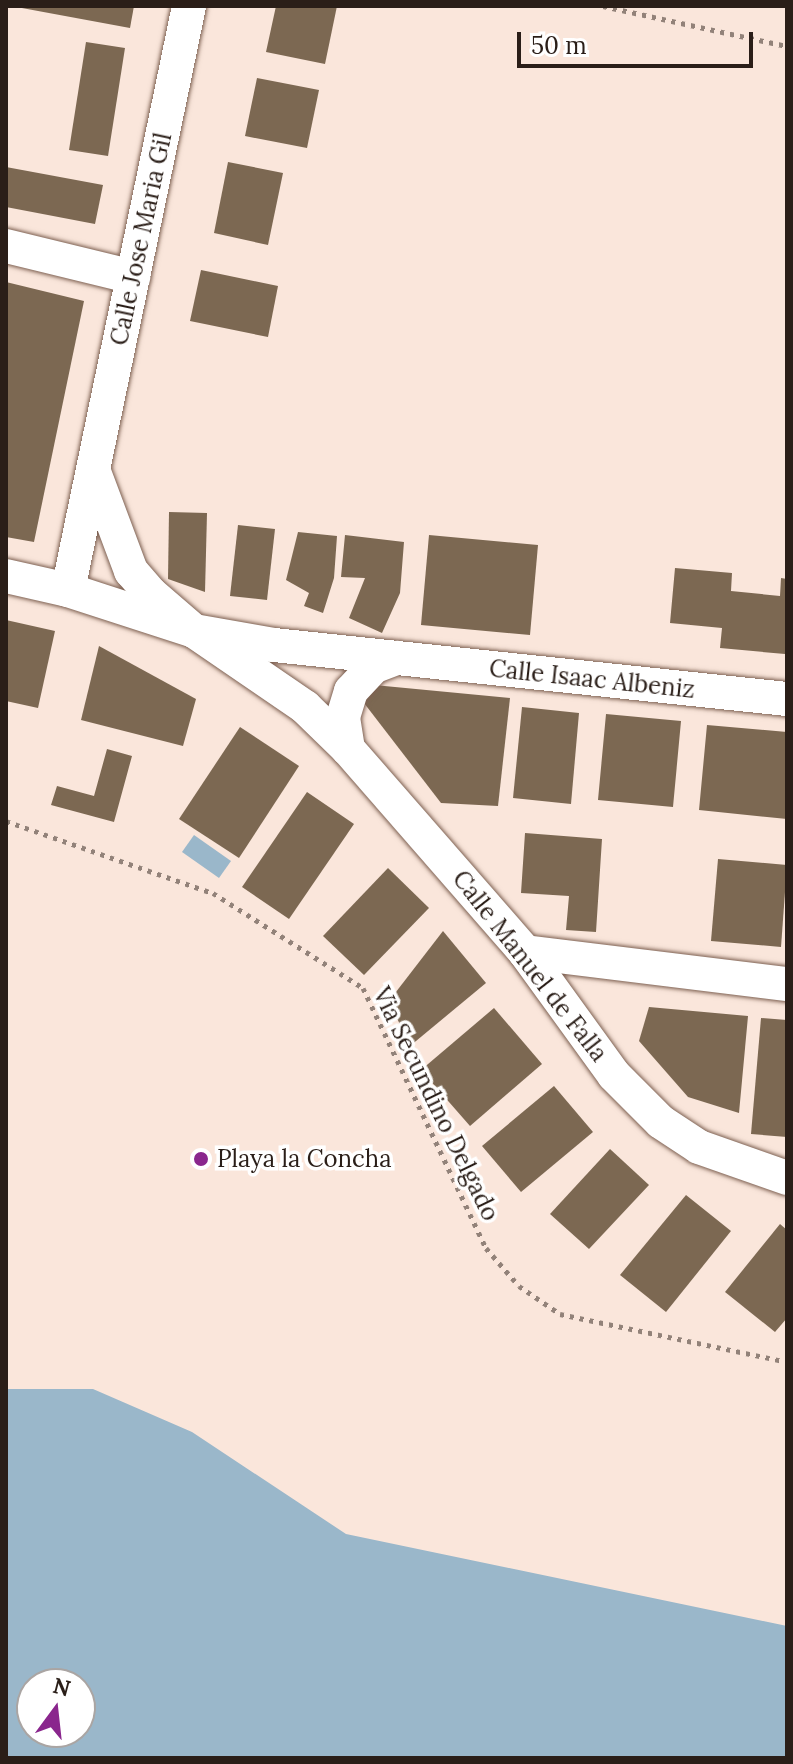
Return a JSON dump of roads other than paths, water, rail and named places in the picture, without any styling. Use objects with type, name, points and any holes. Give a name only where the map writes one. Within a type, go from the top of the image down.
[{"type":"street","name":"Calle Jose Maria Gil","points":[[68,590],[189,6]]},
{"type":"street","points":[[6,246],[133,277]]},
{"type":"street","points":[[94,472],[131,571],[194,631]]},
{"type":"street","name":"Calle Isaac Albeniz","points":[[6,576],[68,590],[194,631],[397,658],[787,699]]},
{"type":"street","name":"Calle Isaac Albeniz","points":[[194,631],[305,707]]},
{"type":"street","points":[[348,749],[343,717],[351,691],[373,667],[397,658]]},
{"type":"street","name":"Calle Manuel de Falla","points":[[305,707],[348,749],[525,952],[614,1075],[661,1122],[699,1147],[787,1178]]},
{"type":"street","points":[[525,952],[787,984]]},
{"type":"water","points":[[194,835],[231,861],[219,878],[182,852]]},
{"type":"water","points":[[6,1389],[93,1389],[192,1432],[346,1534],[787,1626],[787,1758],[6,1758]]},
{"type":"place","name":"Playa la Concha","points":[[201,1159]]}]
